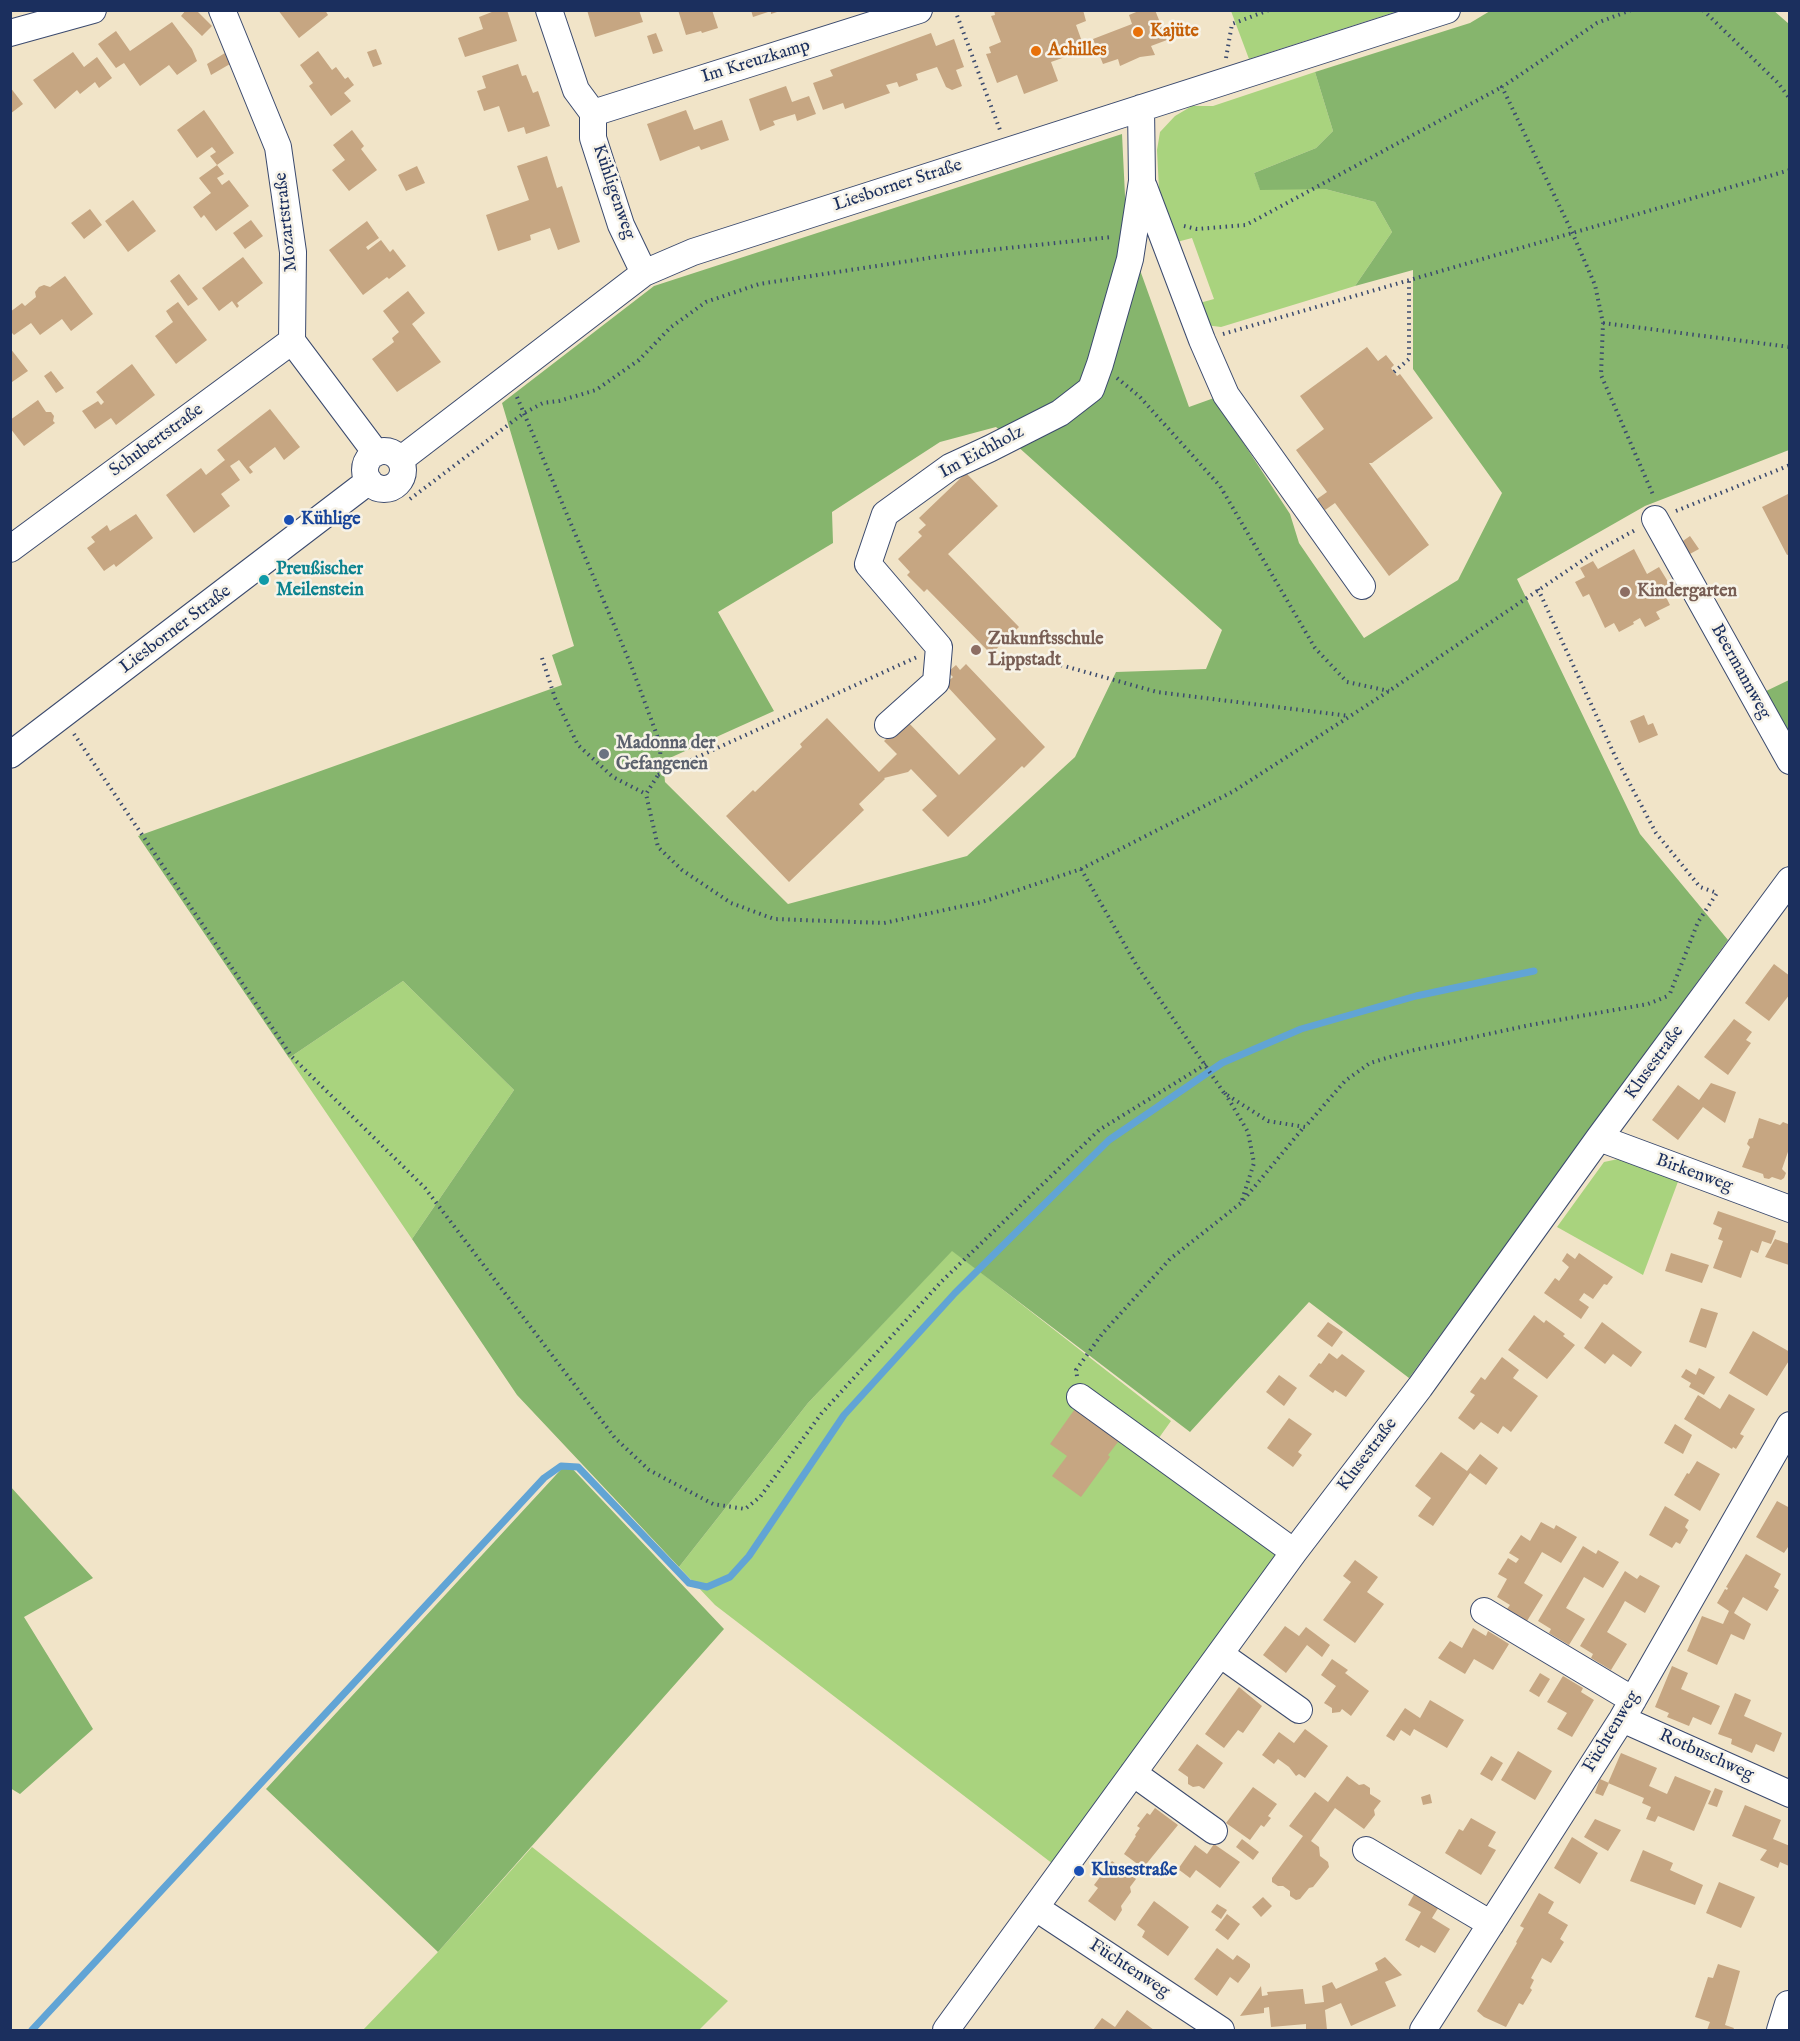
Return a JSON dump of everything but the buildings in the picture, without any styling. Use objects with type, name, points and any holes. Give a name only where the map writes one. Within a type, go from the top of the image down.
[{"type":"street","points":[[10,33],[93,10]]},
{"type":"street","name":"Mozartstraße","points":[[222,10],[278,147],[294,252],[292,341]]},
{"type":"street","points":[[549,10],[576,90],[593,113]]},
{"type":"street","name":"Im Kreuzkamp","points":[[593,113],[918,10]]},
{"type":"street","name":"Liesborner Straße","points":[[10,755],[369,481],[366,477],[366,465],[371,456],[388,457],[508,378],[644,273],[693,252],[1447,10]]},
{"type":"street","name":"Im Eichholz","points":[[1141,108],[1145,226],[1202,340],[1226,395],[1362,586]]},
{"type":"street","name":"Kühligenweg","points":[[593,113],[593,138],[621,225],[644,273]]},
{"type":"street","name":"Im Eichholz","points":[[939,647],[868,564],[885,514],[950,467],[1060,413],[1091,389],[1130,259],[1145,226]]},
{"type":"street","points":[[292,341],[388,457]]},
{"type":"street","name":"Schubertstraße","points":[[14,538],[292,341]]},
{"type":"street","name":"Beermannweg","points":[[1655,519],[1790,761]]},
{"type":"street","points":[[888,725],[936,682],[939,647]]},
{"type":"street","name":"Klusestraße","points":[[946,2031],[1294,1552],[1420,1387],[1599,1138],[1790,880]]},
{"type":"street","name":"Birkenweg","points":[[1599,1138],[1790,1209]]},
{"type":"street","points":[[1080,1397],[1294,1552]]},
{"type":"street","name":"Füchtenweg","points":[[1423,2031],[1627,1709],[1790,1425]]},
{"type":"street","name":"Rotbuschweg","points":[[1484,1611],[1627,1709],[1790,1794]]},
{"type":"street","points":[[1220,1654],[1299,1710]]},
{"type":"street","points":[[1133,1773],[1214,1831]]},
{"type":"street","points":[[1366,1850],[1491,1924]]},
{"type":"street","name":"Füchtenweg","points":[[1036,1908],[1221,2031]]},
{"type":"street","points":[[1780,2031],[1788,2004]]},
{"type":"path","points":[[955,10],[1008,150]]},
{"type":"path","points":[[1221,82],[1232,24],[1269,10]]},
{"type":"path","points":[[410,499],[524,413],[543,403],[559,401],[596,390],[639,360],[671,327],[706,302],[759,284],[961,253],[1113,237],[1145,226],[1197,229],[1246,225],[1502,87],[1598,23],[1631,10]]},
{"type":"path","points":[[1703,10],[1778,83],[1790,99]]},
{"type":"path","points":[[1502,87],[1595,285],[1603,323],[1601,375],[1654,497],[1655,519]]},
{"type":"path","points":[[1202,340],[1790,170]]},
{"type":"path","points":[[1394,372],[1409,359],[1409,279]]},
{"type":"path","points":[[1603,323],[1790,347]]},
{"type":"path","points":[[1100,364],[1139,396],[1221,486],[1315,648],[1347,682],[1389,691]]},
{"type":"path","points":[[508,378],[650,712],[661,746],[658,775],[646,794],[658,846],[682,870],[730,903],[774,919],[884,923],[982,902],[1082,869],[1234,791],[1389,691],[1592,554],[1655,519],[1790,465]]},
{"type":"path","points":[[1538,589],[1615,756],[1656,833],[1700,887],[1717,893],[1698,922],[1668,996]]},
{"type":"path","points":[[658,775],[939,647]]},
{"type":"path","points":[[1032,657],[1157,692],[1349,716]]},
{"type":"path","points":[[542,658],[555,699],[578,745],[613,777],[646,794]]},
{"type":"path","points":[[62,716],[292,1057],[425,1188],[615,1438],[649,1470],[713,1504],[745,1509],[760,1497],[821,1414],[941,1282],[1099,1130],[1206,1064]]},
{"type":"path","points":[[1082,869],[1137,966],[1206,1064],[1248,1132],[1254,1162],[1241,1203]]},
{"type":"path","points":[[1080,1397],[1076,1370],[1102,1334],[1170,1259],[1241,1203],[1345,1081],[1370,1063],[1410,1051],[1530,1025],[1648,1004],[1668,996],[1697,1005]]},
{"type":"path","points":[[1224,1093],[1268,1121],[1305,1127]]},
{"type":"green space","points":[[1231,10],[1398,11],[1249,59]]},
{"type":"green space","points":[[1773,10],[1789,24],[1789,450],[1645,506],[1517,579],[1640,834],[1728,940],[1409,1378],[1309,1302],[1190,1432],[952,1251],[808,1403],[679,1567],[517,1395],[412,1239],[514,1090],[403,981],[289,1058],[138,836],[562,685],[552,655],[574,646],[502,403],[654,286],[1122,134],[1126,216],[1124,263],[1140,270],[1189,407],[1214,398],[1290,514],[1299,543],[1364,638],[1458,580],[1502,493],[1413,369],[1413,270],[1355,286],[1392,232],[1375,202],[1325,189],[1260,190],[1254,173],[1316,148],[1333,131],[1315,72],[1470,23],[1490,11]],"holes":[[[996,427],[1222,630],[1206,669],[1116,672],[1075,757],[967,856],[788,904],[665,782],[663,761],[774,711],[718,612],[833,543],[832,512],[940,442]]]},
{"type":"green space","points":[[1315,72],[1333,131],[1316,148],[1254,173],[1260,189],[1325,189],[1375,202],[1392,232],[1355,286],[1221,327],[1205,325],[1196,304],[1214,299],[1192,238],[1173,243],[1160,209],[1157,150],[1160,132],[1175,116],[1192,106],[1213,106]]},
{"type":"green space","points":[[1789,680],[1789,746],[1760,694]]},
{"type":"green space","points":[[403,981],[514,1090],[412,1239],[289,1058]]},
{"type":"green space","points":[[1623,1158],[1679,1179],[1643,1275],[1557,1227],[1604,1162]]},
{"type":"green space","points":[[952,1250],[1171,1421],[1146,1456],[1278,1553],[1053,1864],[715,1605],[679,1567],[808,1403]]},
{"type":"green space","points":[[567,1463],[724,1629],[438,1952],[266,1789]]},
{"type":"green space","points":[[10,1486],[93,1578],[24,1617],[93,1729],[20,1794],[10,1788]]},
{"type":"green space","points":[[532,1847],[728,2001],[699,2030],[363,2030],[438,1952]]},
{"type":"waterway","points":[[32,2030],[544,1478],[561,1466],[578,1467],[689,1583],[707,1587],[730,1577],[749,1556],[844,1415],[955,1293],[1109,1140],[1222,1063],[1301,1029],[1416,996],[1534,971]]},
{"type":"place","name":"Kajüte","points":[[1138,32]]},
{"type":"place","name":"Achilles","points":[[1036,51]]},
{"type":"place","name":"Kühlige","points":[[289,520]]},
{"type":"place","name":"Preußischer Meilenstein","points":[[264,580]]},
{"type":"place","name":"Kindergarten","points":[[1625,592]]},
{"type":"place","name":"Zukunftsschule Lippstadt","points":[[976,650]]},
{"type":"place","name":"Madonna der Gefangenen","points":[[604,754]]},
{"type":"place","name":"Klusestraße","points":[[1079,1871]]}]
